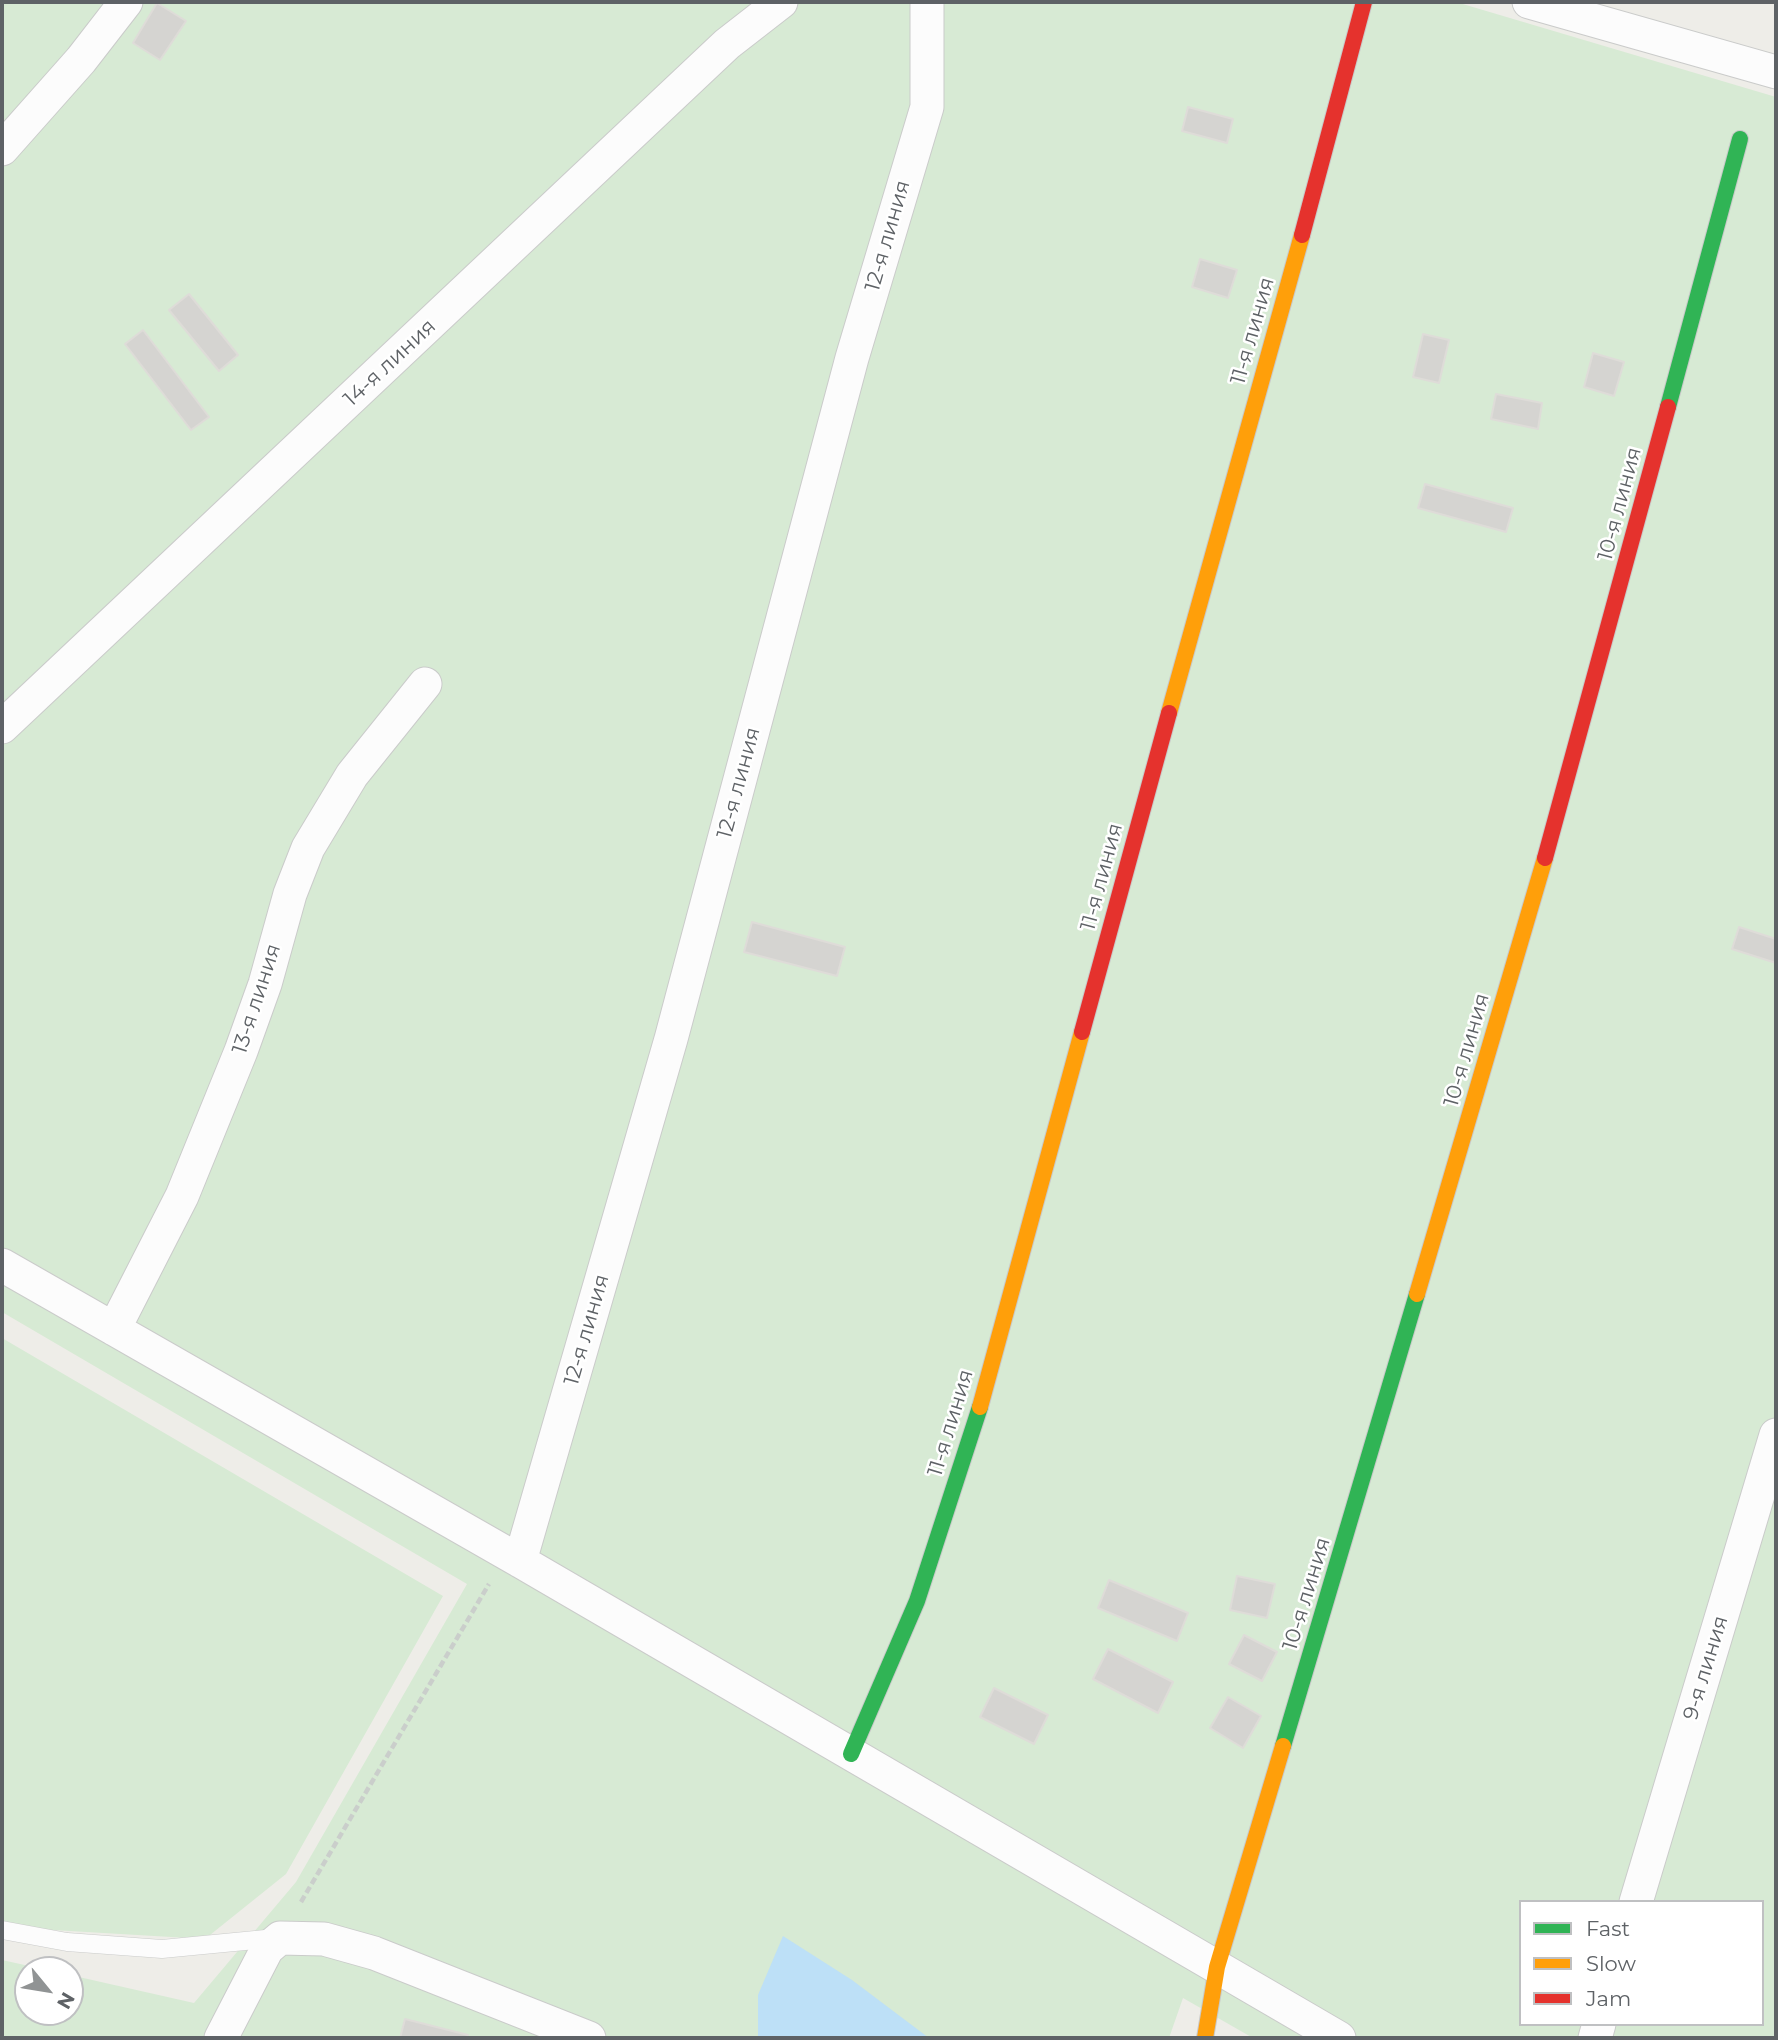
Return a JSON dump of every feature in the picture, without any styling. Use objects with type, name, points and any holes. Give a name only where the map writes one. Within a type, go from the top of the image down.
[{"type":"street","points":[[2,149],[80,60],[126,2]]},
{"type":"street","name":"14-я линия","points":[[2,727],[727,44],[781,2]]},
{"type":"street","name":"12-я линия","points":[[513,1557],[671,1039],[852,358],[927,107],[927,2]]},
{"type":"street","name":"11-я линия","points":[[851,1754],[918,1601],[984,1394],[1142,807],[1345,83],[1364,2]]},
{"type":"street","points":[[1529,2],[1776,72]]},
{"type":"street","name":"10-я линия","points":[[1205,2038],[1217,1967],[1356,1504],[1583,726],[1740,139]]},
{"type":"street","name":"13-я линия","points":[[114,1329],[182,1196],[241,1051],[265,984],[290,894],[308,848],[352,775],[425,684]]},
{"type":"street","points":[[2,1265],[513,1557],[1339,2038]]},
{"type":"street","name":"9-я линия","points":[[1637,1900],[1776,1435]]},
{"type":"street","points":[[221,2038],[267,1949],[280,1938],[324,1939],[374,1952],[589,2038]]},
{"type":"lane","points":[[2,1930],[67,1942],[162,1949],[280,1938]]},
{"type":"path","points":[[280,1938],[513,1557]]},
{"type":"green space","points":[[2,2],[1456,2],[1776,97],[1776,2038],[1253,2038],[1183,1998],[1169,2038],[2,2038],[2,1960],[14,1963],[14,2026],[84,2026],[84,1978],[194,2003],[296,1882],[467,1584],[2,1312]]},
{"type":"green space","points":[[2,1338],[443,1596],[286,1874],[205,1939],[2,1927]]},
{"type":"water","points":[[783,1936],[852,1980],[929,2038],[758,2038],[758,1995]]},
{"type":"building","points":[[157,3],[186,21],[160,60],[133,43]]},
{"type":"building","points":[[1188,107],[1233,119],[1227,143],[1182,131]]},
{"type":"building","points":[[1200,259],[1237,270],[1228,298],[1192,287]]},
{"type":"building","points":[[189,294],[238,355],[219,371],[169,310]]},
{"type":"building","points":[[143,330],[209,417],[191,430],[125,344]]},
{"type":"building","points":[[1423,334],[1449,340],[1439,383],[1413,377]]},
{"type":"building","points":[[1593,353],[1624,362],[1614,396],[1584,387]]},
{"type":"building","points":[[1496,394],[1542,403],[1538,429],[1491,419]]},
{"type":"building","points":[[1425,484],[1513,508],[1506,532],[1418,508]]},
{"type":"building","points":[[752,922],[845,947],[837,976],[744,952]]},
{"type":"building","points":[[1739,927],[1776,939],[1776,963],[1732,949]]},
{"type":"building","points":[[1237,1576],[1275,1584],[1267,1618],[1230,1610]]},
{"type":"building","points":[[1109,1580],[1188,1613],[1177,1641],[1098,1608]]},
{"type":"building","points":[[1244,1635],[1277,1652],[1262,1681],[1229,1664]]},
{"type":"building","points":[[1108,1649],[1173,1682],[1158,1713],[1093,1679]]},
{"type":"building","points":[[994,1688],[1048,1715],[1034,1744],[980,1717]]},
{"type":"building","points":[[1228,1697],[1261,1716],[1243,1748],[1210,1728]]},
{"type":"building","points":[[405,2019],[468,2035],[467,2038],[400,2038]]},
{"type":"traffic: fast","points":[[1668,407],[1740,139]]},
{"type":"traffic: fast","points":[[1283,1746],[1417,1294]]},
{"type":"traffic: fast","points":[[851,1754],[917,1601],[980,1407]]},
{"type":"traffic: slow","points":[[1169,713],[1302,235]]},
{"type":"traffic: slow","points":[[1417,1294],[1545,858]]},
{"type":"traffic: slow","points":[[980,1407],[1082,1032]]},
{"type":"traffic: slow","points":[[1205,2038],[1217,1967],[1283,1746]]},
{"type":"traffic: jam","points":[[1302,235],[1364,2]]},
{"type":"traffic: jam","points":[[1545,858],[1668,407]]},
{"type":"traffic: jam","points":[[1082,1032],[1169,713]]}]
